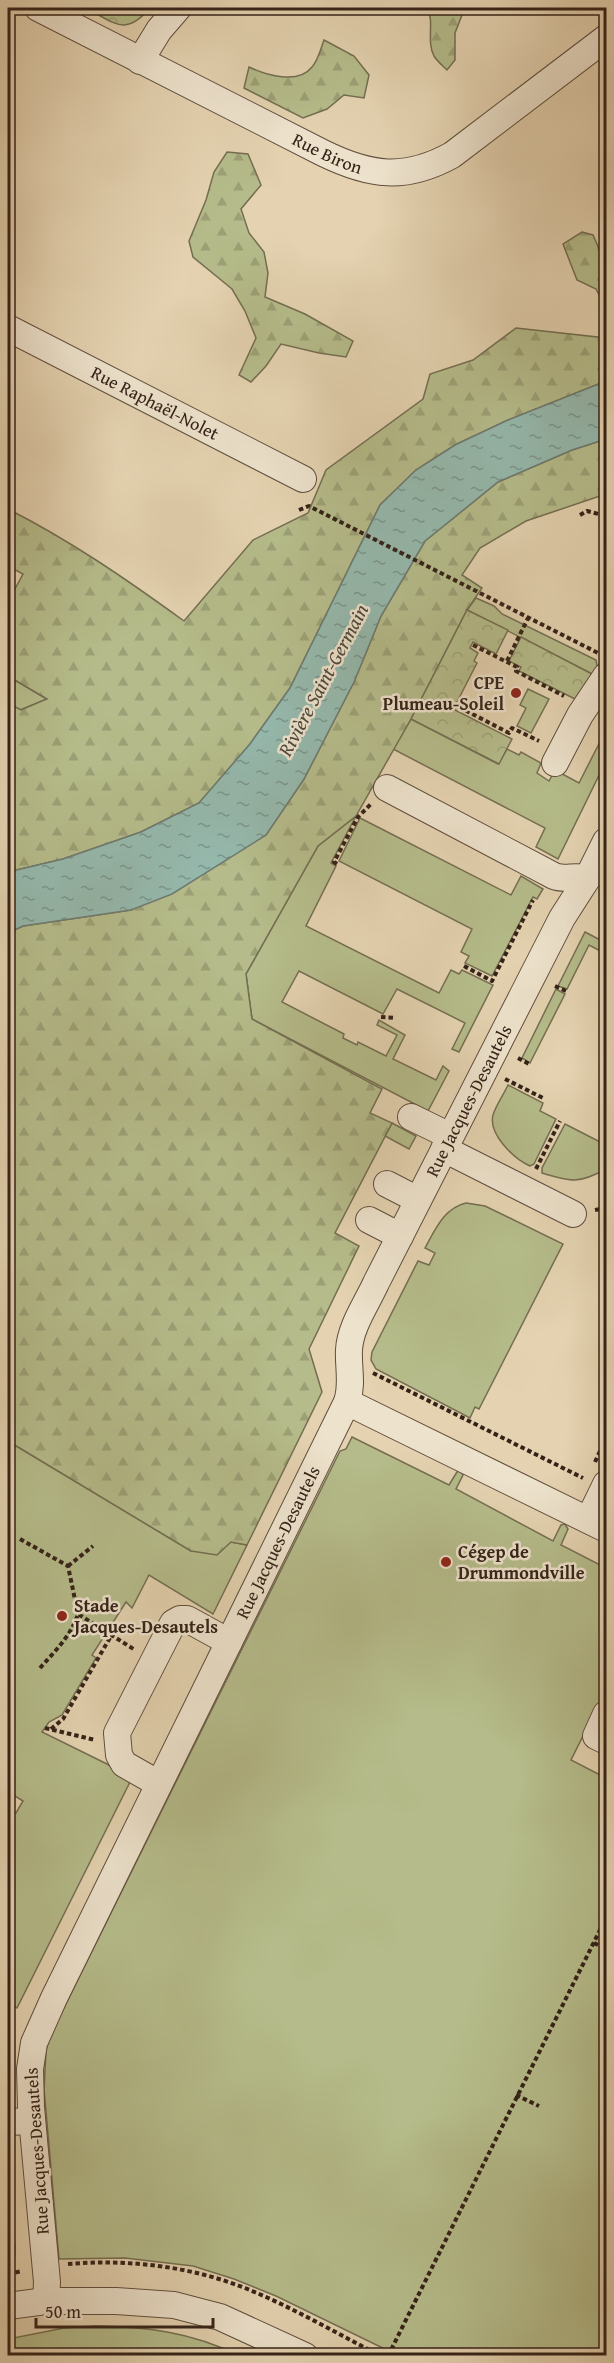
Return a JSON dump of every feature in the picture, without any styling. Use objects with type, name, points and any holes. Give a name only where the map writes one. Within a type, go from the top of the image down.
[{"type":"street","name":"Rue Biron","points":[[38,8],[347,165],[364,171],[399,173],[435,164],[452,155],[606,38]]},
{"type":"street","points":[[140,61],[159,30],[178,8]]},
{"type":"street","name":"Rue Raphaël-Nolet","points":[[8,328],[303,479]]},
{"type":"street","points":[[555,763],[580,715],[606,676]]},
{"type":"street","points":[[387,788],[555,876],[565,879],[581,876],[587,879]]},
{"type":"street","name":"Rue Jacques-Desautels","points":[[46,2301],[47,2282],[20,2122],[34,2043],[347,1402],[350,1392],[351,1338],[447,1142],[562,918],[587,879],[606,841]]},
{"type":"street","points":[[411,1117],[447,1142],[573,1214]]},
{"type":"street","points":[[387,1184],[418,1200]]},
{"type":"street","points":[[369,1220],[400,1236]]},
{"type":"street","points":[[347,1402],[597,1524],[595,1478]]},
{"type":"street","points":[[159,1784],[124,1764],[119,1755],[117,1732],[173,1623],[180,1619],[187,1619],[229,1642]]},
{"type":"street","points":[[606,1714],[596,1736],[606,1741]]},
{"type":"street","points":[[8,2306],[46,2301],[148,2302],[186,2307],[246,2327],[305,2355]]},
{"type":"path","points":[[298,510],[309,506],[606,658]]},
{"type":"path","points":[[580,515],[587,511],[606,516]]},
{"type":"path","points":[[506,669],[528,618]]},
{"type":"path","points":[[473,645],[518,667],[516,671],[573,700]]},
{"type":"path","points":[[459,707],[509,734],[510,727],[530,736]]},
{"type":"path","points":[[337,864],[334,862],[358,817]]},
{"type":"path","points":[[464,966],[492,981],[534,900]]},
{"type":"path","points":[[558,987],[566,991]]},
{"type":"path","points":[[381,1017],[395,1018]]},
{"type":"path","points":[[520,1059],[529,1065]]},
{"type":"path","points":[[510,1081],[545,1098]]},
{"type":"path","points":[[536,1169],[560,1121]]},
{"type":"path","points":[[372,1372],[595,1478],[606,1438]]},
{"type":"path","points":[[20,1539],[68,1566],[78,1614],[73,1632],[40,1668]]},
{"type":"path","points":[[68,1566],[93,1546]]},
{"type":"path","points":[[51,1730],[63,1719],[113,1638],[78,1614]]},
{"type":"path","points":[[45,1728],[67,1734]]},
{"type":"path","points":[[388,2355],[606,1918]]},
{"type":"path","points":[[594,1943],[606,1949]]},
{"type":"path","points":[[516,2095],[539,2106]]},
{"type":"path","points":[[8,2274],[15,2272]]},
{"type":"green space","points":[[86,8],[150,8],[134,22],[126,25],[112,22]]},
{"type":"green space","points":[[427,8],[458,8],[462,15],[455,33],[455,60],[447,70],[435,58],[432,50]]},
{"type":"green space","points":[[324,40],[354,56],[369,75],[364,98],[344,95],[327,109],[303,118],[244,88],[249,67],[282,77],[299,76],[306,72],[316,61]]},
{"type":"green space","points":[[227,152],[248,154],[261,185],[241,209],[249,233],[264,252],[268,273],[265,297],[305,314],[353,341],[346,357],[281,344],[266,366],[251,382],[239,375],[256,338],[245,311],[232,289],[193,257],[189,241],[206,200],[214,172]]},
{"type":"green space","points":[[582,232],[593,235],[606,265],[606,308],[596,289],[577,280],[563,244]]},
{"type":"green space","points":[[516,328],[606,338],[606,381],[508,420],[455,445],[416,470],[380,505],[290,688],[250,744],[199,803],[141,832],[63,859],[8,872],[8,703],[21,710],[47,699],[8,676],[8,602],[23,574],[8,566],[8,509],[98,561],[184,621],[253,540],[308,513],[326,470],[423,399],[430,374],[473,360]]},
{"type":"green space","points":[[606,439],[606,494],[526,521],[480,548],[462,575],[482,588],[467,610],[411,719],[356,816],[318,846],[246,974],[252,1019],[382,1089],[370,1113],[392,1123],[335,1233],[359,1246],[309,1349],[322,1392],[247,1545],[231,1542],[217,1555],[191,1551],[8,1441],[8,933],[23,926],[131,910],[266,835],[304,779],[354,682],[381,616],[425,541],[498,482],[572,450]]},
{"type":"green space","points":[[476,598],[494,606],[502,614],[596,660],[598,671],[592,674],[467,610]]},
{"type":"green space","points":[[467,610],[508,630],[496,654],[473,642],[470,648],[478,653],[474,661],[477,663],[455,710],[512,739],[499,764],[411,719]]},
{"type":"green space","points":[[521,637],[592,674],[575,699],[519,671],[521,667],[509,661]]},
{"type":"green space","points":[[8,676],[47,699],[20,710],[8,703]]},
{"type":"green space","points":[[528,689],[549,699],[531,733],[517,726],[526,708],[520,705]]},
{"type":"green space","points":[[411,719],[498,764],[507,749],[519,755],[521,752],[541,763],[537,773],[549,781],[555,770],[579,783],[606,730],[606,761],[558,859],[536,847],[545,828],[393,749]]},
{"type":"green space","points":[[356,816],[331,863],[336,866],[306,926],[439,993],[451,970],[459,974],[462,970],[493,985],[459,1052],[452,1049],[465,1023],[397,989],[383,1014],[299,971],[282,1002],[344,1034],[343,1038],[357,1045],[358,1042],[386,1056],[397,1035],[377,1025],[379,1020],[405,1035],[393,1059],[436,1080],[443,1066],[449,1071],[428,1111],[252,1019],[246,974],[318,846]]},
{"type":"green space","points":[[360,818],[511,895],[521,876],[543,889],[537,899],[533,897],[492,976],[465,963],[469,956],[461,952],[472,929],[339,861]]},
{"type":"green space","points":[[585,932],[606,943],[606,954],[589,945],[567,989],[558,986]]},
{"type":"green space","points":[[556,989],[565,994],[530,1063],[522,1058]]},
{"type":"green space","points":[[508,1085],[543,1103],[540,1111],[556,1119],[534,1164],[530,1166],[510,1152],[494,1130],[493,1115]]},
{"type":"green space","points":[[392,1123],[416,1136],[409,1149],[385,1136]]},
{"type":"green space","points":[[565,1124],[606,1145],[606,1169],[589,1177],[575,1180],[542,1173],[542,1168]]},
{"type":"green space","points":[[466,1203],[485,1206],[563,1244],[479,1409],[475,1407],[470,1418],[376,1369],[371,1360],[372,1352],[418,1261],[429,1265],[435,1253],[425,1248],[437,1227],[452,1210]]},
{"type":"green space","name":"Cégep de Drummondville","points":[[352,1437],[449,1485],[460,1471],[463,1475],[456,1489],[553,1541],[561,1525],[565,1524],[568,1529],[561,1545],[606,1568],[606,1690],[571,1760],[606,1778],[606,2355],[397,2355],[276,2296],[193,2266],[125,2258],[59,2259],[44,2089],[49,2038],[340,1451],[346,1449]]},
{"type":"green space","points":[[8,1441],[191,1551],[231,1542],[247,1545],[213,1614],[149,1575],[132,1608],[126,1602],[92,1655],[96,1658],[62,1715],[49,1722],[42,1732],[107,1764],[130,1779],[17,2008],[8,2002],[8,1808],[16,1813],[23,1801],[12,1794],[8,1801]]},
{"type":"green space","points":[[8,2167],[15,2249],[14,2265],[8,2269]]},
{"type":"green space","points":[[96,2326],[168,2332],[203,2341],[238,2355],[8,2355],[8,2339],[64,2328]]},
{"type":"water","name":"Rivière Saint-Germain","points":[[606,381],[606,439],[572,450],[498,482],[425,541],[381,616],[354,682],[304,779],[266,835],[172,894],[131,910],[23,926],[8,933],[8,872],[63,859],[141,832],[199,803],[250,744],[290,688],[380,505],[416,470],[455,445],[508,420]]},
{"type":"place","name":"CPE Plumeau-Soleil","points":[[516,693]]},
{"type":"place","name":"Cégep de Drummondville","points":[[446,1562]]},
{"type":"place","name":"Stade Jacques-Desautels","points":[[62,1616]]}]
